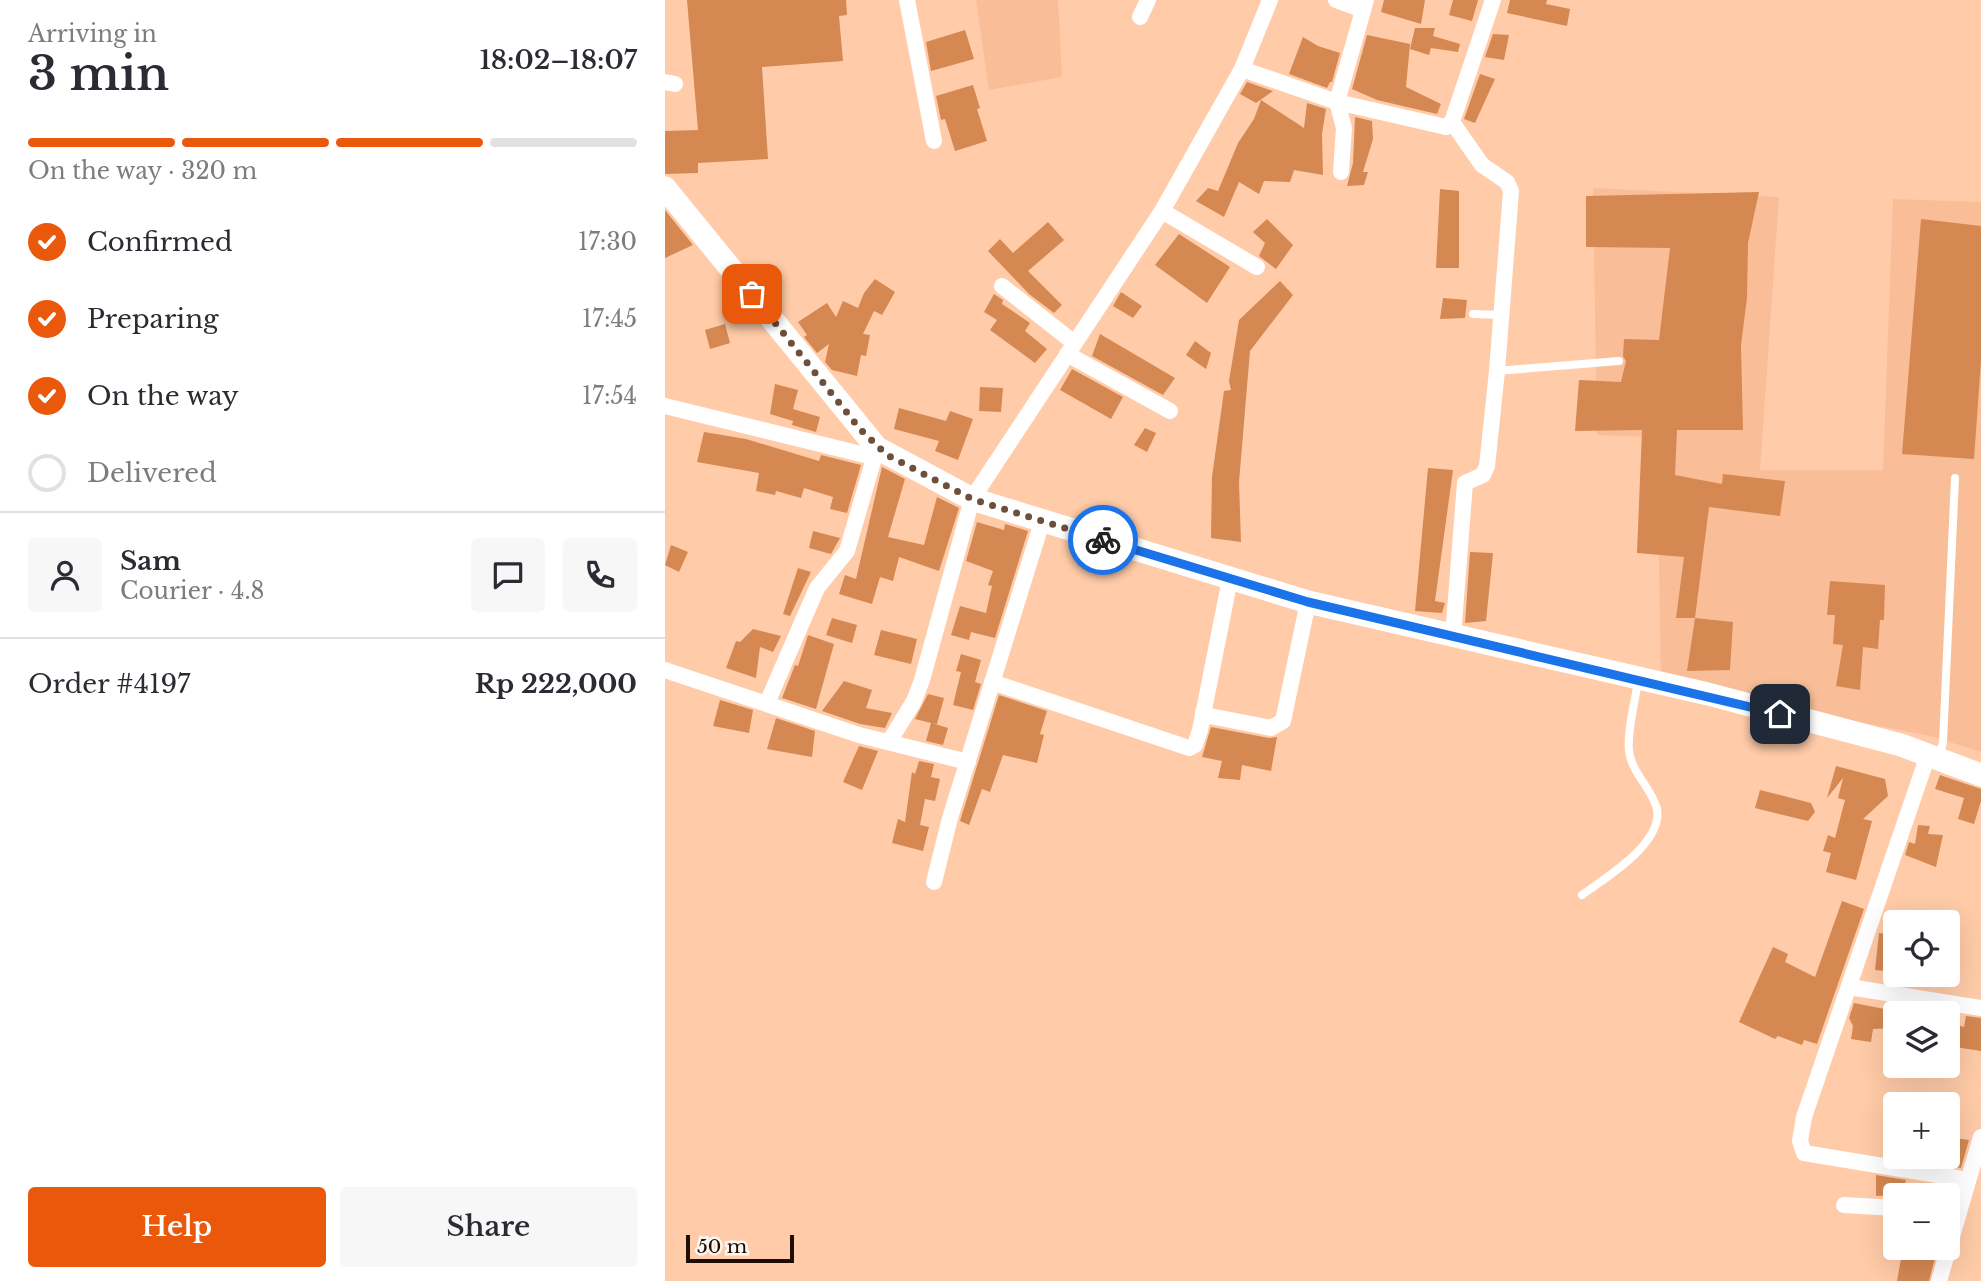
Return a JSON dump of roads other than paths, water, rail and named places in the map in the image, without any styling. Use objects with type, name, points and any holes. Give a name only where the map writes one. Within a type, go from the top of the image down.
[{"type":"street","points":[[907,0],[935,141]]},
{"type":"street","points":[[1140,17],[1148,0]]},
{"type":"street","points":[[889,742],[914,701],[922,680],[972,499],[1163,211],[1242,69],[1270,0]]},
{"type":"street","points":[[1336,0],[1365,5],[1338,102],[1344,128],[1341,172]]},
{"type":"street","points":[[1242,69],[1338,102],[1440,127],[1452,122],[1493,0]]},
{"type":"street","points":[[1452,122],[1482,165],[1510,187],[1502,315],[1486,469],[1483,475],[1465,483],[1453,636]]},
{"type":"street","points":[[665,188],[875,452]]},
{"type":"street","points":[[1163,211],[1258,267]]},
{"type":"street","points":[[1002,286],[1070,348],[1170,411]]},
{"type":"street","points":[[665,406],[875,452],[972,499],[1308,602],[1638,678],[1933,757],[1981,775]]},
{"type":"street","points":[[767,704],[817,588],[847,551],[875,452]]},
{"type":"street","points":[[933,882],[1042,522]]},
{"type":"street","points":[[992,682],[1189,748],[1195,745],[1230,579]]},
{"type":"street","points":[[1203,712],[1210,716],[1271,728],[1283,721],[1308,602]]},
{"type":"street","points":[[665,670],[889,742],[968,762]]},
{"type":"street","points":[[1933,757],[1849,987],[1804,1117],[1800,1141],[1804,1153],[1968,1180]]},
{"type":"street","points":[[1849,987],[1981,1008]]},
{"type":"street","points":[[1960,1198],[1981,1137]]},
{"type":"street","points":[[1844,1205],[1883,1208]]},
{"type":"street","points":[[1939,1281],[1943,1260]]},
{"type":"lane","points":[[1473,314],[1502,315]]},
{"type":"lane","points":[[1497,371],[1619,361]]},
{"type":"lane","points":[[1933,757],[1943,743],[1955,478]]},
{"type":"lane","points":[[1582,895],[1636,856],[1655,827],[1657,809],[1633,769],[1629,750],[1638,678]]}]
